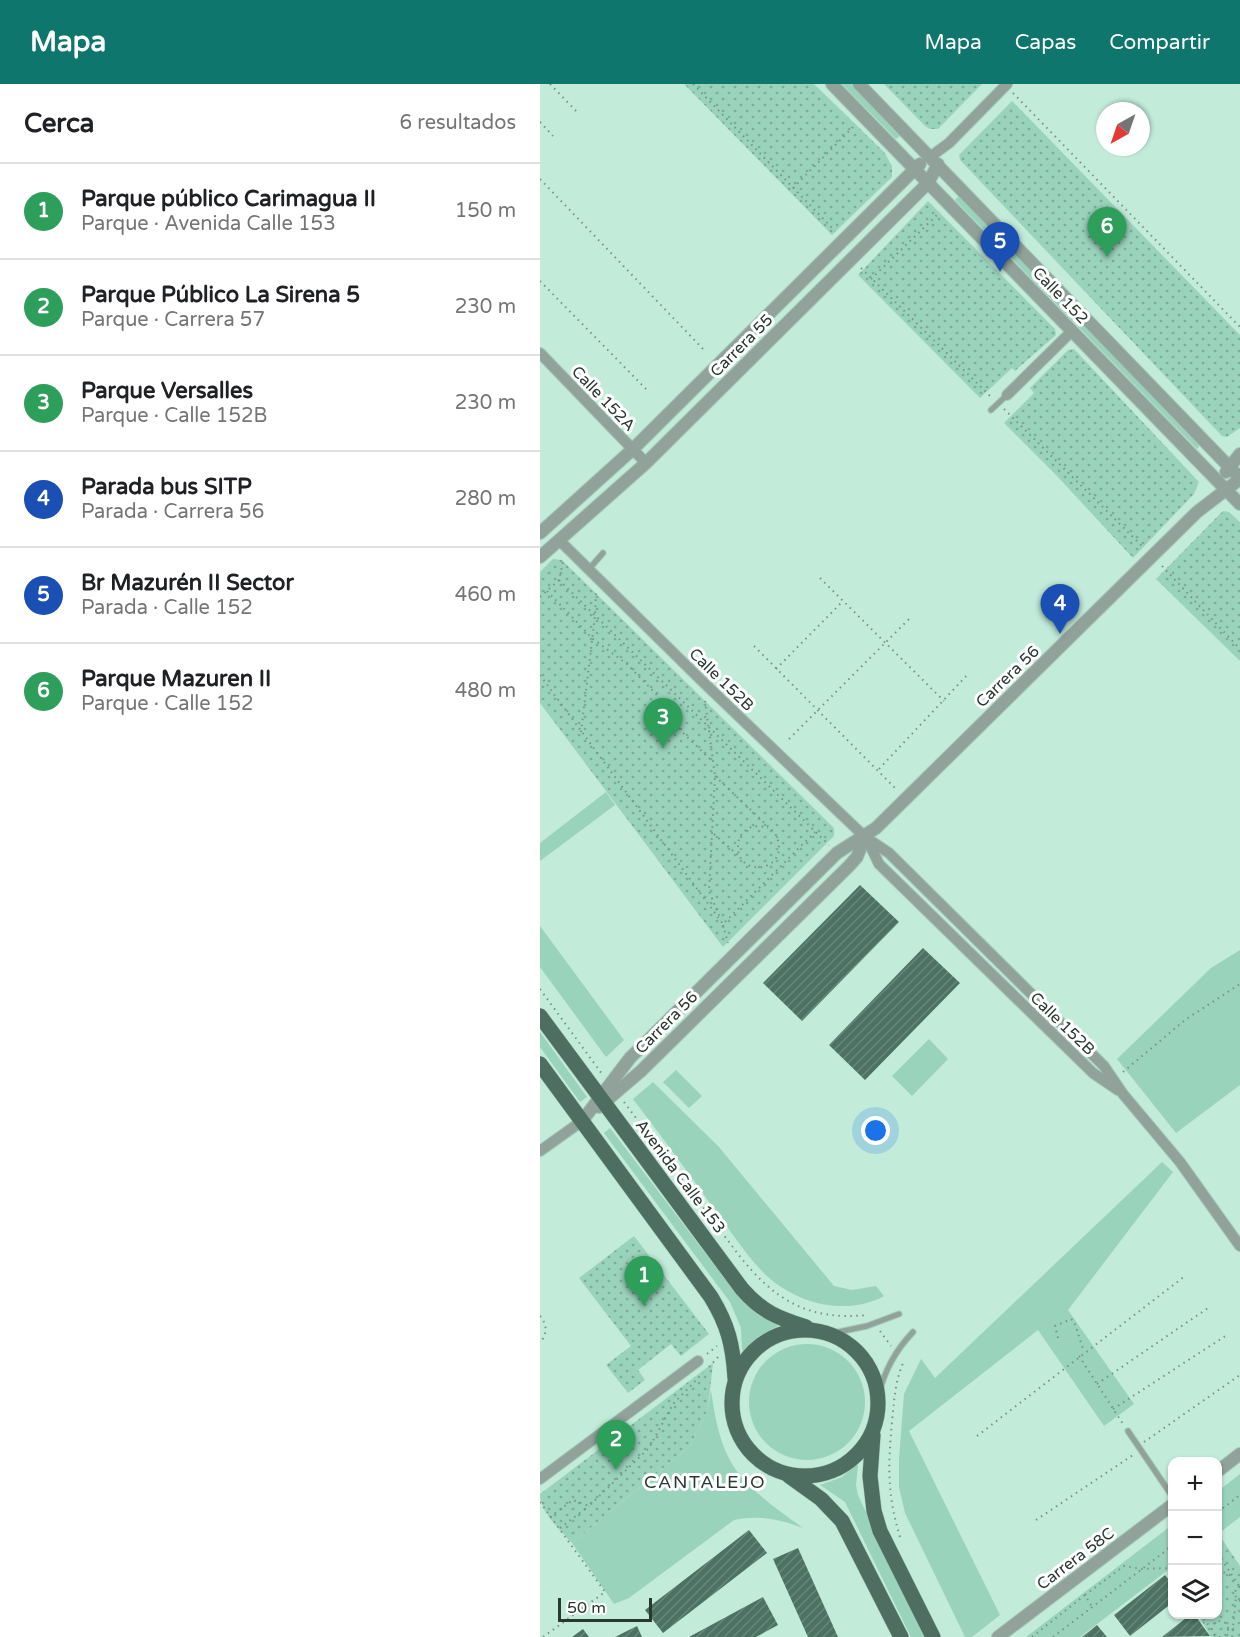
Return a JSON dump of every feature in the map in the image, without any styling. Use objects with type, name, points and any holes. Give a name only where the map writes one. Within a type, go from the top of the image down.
[{"type":"main road","name":"Avenida Calle 153","points":[[540,1016],[752,1300],[772,1315],[822,1332]]},
{"type":"main road","points":[[540,1064],[711,1297],[723,1317],[731,1342],[735,1379],[731,1402],[732,1414],[740,1436],[753,1455],[821,1499],[842,1521],[901,1637]]},
{"type":"main road","points":[[735,1379],[746,1358],[765,1341],[789,1331],[822,1332],[844,1341],[867,1365],[878,1396],[870,1476],[874,1511],[880,1531],[933,1637]]},
{"type":"main road","points":[[784,1473],[800,1476],[816,1475],[838,1468],[858,1454],[868,1441],[874,1426]]},
{"type":"street","name":"Calle 152","points":[[832,84],[1240,504]]},
{"type":"street","name":"Calle 152","points":[[859,84],[1240,479]]},
{"type":"street","name":"Carrera 55","points":[[540,533],[633,449],[915,169],[934,160],[1006,84]]},
{"type":"street","name":"Carrera 55","points":[[540,557],[563,544],[928,183],[934,160]]},
{"type":"street","points":[[1007,395],[1072,331]]},
{"type":"street","name":"Calle 152A","points":[[540,354],[646,463]]},
{"type":"street","name":"Carrera 56","points":[[1223,486],[1230,467],[1240,454]]},
{"type":"street","name":"Carrera 56","points":[[602,1100],[624,1064],[837,853],[866,837],[1223,486],[1240,479]]},
{"type":"street","name":"Calle 152B","points":[[563,544],[703,682],[866,837],[889,853],[1104,1066],[1123,1094],[1180,1162],[1240,1246]]},
{"type":"street","name":"Carrera 56","points":[[540,1151],[582,1121],[602,1100],[641,1071],[849,866],[857,857],[866,837]]},
{"type":"street","name":"Calle 152B","points":[[866,837],[879,864],[1093,1073],[1123,1094]]},
{"type":"street","points":[[540,1479],[698,1361]]},
{"type":"street","points":[[1222,1468],[1240,1454]]},
{"type":"street","name":"Carrera 58C","points":[[998,1637],[1168,1509]]},
{"type":"lane","points":[[758,324],[771,339]]},
{"type":"lane","points":[[991,410],[1007,395]]},
{"type":"lane","points":[[593,573],[603,553]]},
{"type":"lane","points":[[822,1332],[867,1326],[899,1314]]},
{"type":"lane","points":[[878,1396],[888,1366],[896,1352],[914,1332]]},
{"type":"lane","points":[[1128,1431],[1168,1489]]},
{"type":"path","points":[[550,84],[577,112]]},
{"type":"path","points":[[693,84],[844,240]]},
{"type":"path","points":[[1006,84],[1240,327]]},
{"type":"path","points":[[540,122],[553,135]]},
{"type":"path","points":[[793,188],[858,122]]},
{"type":"path","points":[[540,179],[704,350]]},
{"type":"path","points":[[872,279],[942,210]]},
{"type":"path","points":[[852,259],[1153,556],[1240,649]]},
{"type":"path","points":[[540,281],[647,390]]},
{"type":"path","points":[[540,597],[559,580],[563,544]]},
{"type":"path","points":[[581,732],[595,615],[593,573]]},
{"type":"path","points":[[820,578],[944,701]]},
{"type":"path","points":[[559,580],[837,853]]},
{"type":"path","points":[[547,591],[593,639],[627,664],[658,696],[682,732],[714,763]]},
{"type":"path","points":[[776,669],[843,601]]},
{"type":"path","points":[[789,739],[911,618]]},
{"type":"path","points":[[754,646],[897,790]]},
{"type":"path","points":[[879,770],[969,673]]},
{"type":"path","points":[[540,675],[723,924]]},
{"type":"path","points":[[703,682],[715,776],[709,891],[723,924],[732,957]]},
{"type":"path","points":[[712,833],[748,865],[758,868],[768,866],[776,860],[780,851],[780,842],[775,833],[715,776]]},
{"type":"path","points":[[741,858],[738,842],[741,834],[758,825],[768,828]]},
{"type":"path","points":[[723,924],[815,832]]},
{"type":"path","points":[[1114,1079],[1185,1020],[1240,984]]},
{"type":"path","points":[[540,989],[601,1072]]},
{"type":"path","points":[[622,1100],[754,1275],[772,1291],[791,1303],[825,1316],[869,1315]]},
{"type":"path","points":[[977,1436],[1185,1276]]},
{"type":"path","points":[[1097,1384],[1208,1308]]},
{"type":"path","points":[[540,1316],[545,1323],[546,1330],[540,1343]]},
{"type":"path","points":[[1058,1338],[1055,1326],[1071,1319],[1084,1352]]},
{"type":"path","points":[[881,1332],[892,1347]]},
{"type":"path","points":[[1113,1408],[1227,1335]]},
{"type":"path","points":[[559,1529],[589,1506],[649,1448],[673,1404],[719,1356]]},
{"type":"path","points":[[1079,1356],[1128,1431]]},
{"type":"path","points":[[901,1543],[892,1514],[887,1466],[895,1386],[903,1363]]},
{"type":"path","points":[[1036,1520],[1240,1375]]},
{"type":"path","points":[[1219,1511],[1240,1495]]},
{"type":"path","points":[[550,1517],[573,1500],[589,1506]]},
{"type":"path","points":[[540,1503],[605,1592],[543,1637]]},
{"type":"path","points":[[1053,1637],[1168,1550]]},
{"type":"path","points":[[1204,1619],[1215,1634],[1230,1637],[1235,1591],[1240,1586],[1222,1560]]},
{"type":"path","points":[[1032,1637],[1124,1566],[1168,1569]]},
{"type":"path","points":[[1222,1572],[1232,1576]]},
{"type":"path","points":[[1085,1595],[1092,1607]]},
{"type":"path","points":[[1236,1598],[1240,1601]]},
{"type":"path","points":[[1215,1634],[1213,1626],[1216,1622],[1221,1621],[1226,1623],[1228,1628],[1223,1636]]},
{"type":"green space","points":[[684,84],[814,84],[884,152],[892,166],[892,177],[832,235]]},
{"type":"green space","points":[[842,84],[851,84],[901,135],[896,139]]},
{"type":"green space","points":[[884,84],[982,84],[938,129],[930,129]]},
{"type":"green space","points":[[1012,101],[1240,335],[1240,428],[1227,437],[1222,436],[960,160],[959,155]]},
{"type":"green space","points":[[960,195],[1201,444],[1197,449],[955,200]]},
{"type":"green space","points":[[928,201],[1055,329],[1056,335],[1015,371],[1012,368],[980,398],[858,275]]},
{"type":"green space","points":[[1074,349],[1199,482],[1194,494],[1133,558],[1004,423],[1034,393],[1030,388],[1068,350]]},
{"type":"green space","points":[[1223,511],[1229,512],[1240,522],[1240,661],[1156,579]]},
{"type":"green space","points":[[553,559],[562,560],[834,828],[834,836],[723,947],[540,703],[540,572]]},
{"type":"green space","points":[[606,792],[615,805],[540,861],[540,843]]},
{"type":"green space","points":[[540,926],[624,1040],[606,1057],[540,967]]},
{"type":"green space","points":[[1240,950],[1240,1085],[1176,1133],[1117,1059],[1211,968]]},
{"type":"green space","points":[[540,1032],[587,1097],[580,1102],[540,1047]]},
{"type":"green space","points":[[929,1039],[948,1059],[912,1096],[892,1076]]},
{"type":"green space","points":[[676,1070],[702,1096],[689,1108],[663,1082]]},
{"type":"green space","points":[[653,1082],[719,1147],[834,1286],[852,1290],[876,1286],[884,1296],[868,1303],[852,1306],[818,1303],[786,1290],[759,1268],[633,1099]]},
{"type":"green space","points":[[610,1128],[738,1296],[758,1315],[777,1324],[778,1326],[759,1336],[744,1351],[742,1350],[741,1328],[730,1302],[604,1133]]},
{"type":"green space","points":[[1162,1162],[1173,1172],[1068,1310],[1134,1404],[1104,1426],[1038,1330],[909,1431],[1000,1615],[972,1637],[965,1637],[905,1513],[899,1487],[904,1394],[921,1359],[935,1378]]},
{"type":"green space","points":[[634,1236],[709,1334],[681,1356],[671,1344],[638,1370],[645,1380],[628,1393],[606,1365],[631,1346],[579,1278]]},
{"type":"green space","points":[[807,1344],[829,1349],[848,1361],[860,1380],[865,1402],[860,1424],[848,1443],[829,1455],[807,1460],[785,1455],[766,1443],[754,1424],[749,1402],[754,1380],[766,1361],[785,1349]]},
{"type":"green space","points":[[713,1363],[708,1409],[690,1446],[572,1543],[547,1514],[540,1494]]},
{"type":"green space","points":[[711,1390],[722,1442],[736,1470],[759,1494],[803,1528],[769,1519],[734,1520],[629,1598],[614,1604],[572,1543],[690,1446],[708,1409]]},
{"type":"green space","points":[[858,1465],[856,1485],[858,1495],[924,1637],[911,1637],[845,1502],[820,1485],[842,1477]]},
{"type":"green space","points":[[1240,1474],[1240,1517],[1222,1531],[1222,1511],[1222,1488]]},
{"type":"green space","points":[[1168,1528],[1168,1570],[1080,1637],[1026,1637]]},
{"type":"green space","points":[[1222,1539],[1240,1566],[1240,1637],[1211,1637],[1200,1619],[1222,1619]]},
{"type":"building","points":[[860,885],[899,922],[802,1021],[763,983]]},
{"type":"building","points":[[923,948],[960,983],[865,1080],[829,1045]]},
{"type":"building","points":[[749,1530],[767,1553],[663,1633],[645,1610]]},
{"type":"building","points":[[798,1548],[838,1637],[808,1637],[773,1559]]},
{"type":"building","points":[[1165,1575],[1168,1579],[1168,1606],[1130,1636],[1114,1615]]},
{"type":"building","points":[[763,1597],[778,1625],[756,1637],[689,1637]]},
{"type":"building","points":[[1185,1619],[1198,1619],[1210,1636],[1162,1637]]},
{"type":"building","points":[[1097,1625],[1107,1637],[1082,1637]]},
{"type":"building","points":[[637,1626],[642,1637],[615,1637]]},
{"type":"building","points":[[583,1629],[589,1637],[572,1637]]},
{"type":"place","name":"Parque Mazuren II","points":[[1107,257]]},
{"type":"place","name":"Br Mazurén II Sector","points":[[1000,272]]},
{"type":"place","name":"Parada bus SITP","points":[[1060,634]]},
{"type":"place","name":"Parque Versalles","points":[[663,748]]},
{"type":"place","name":"Parque público Carimagua II","points":[[644,1306]]},
{"type":"place","name":"Parque Público La Sirena 5","points":[[616,1470]]},
{"type":"district","name":"CANTALEJO","points":[[705,1482]]}]
